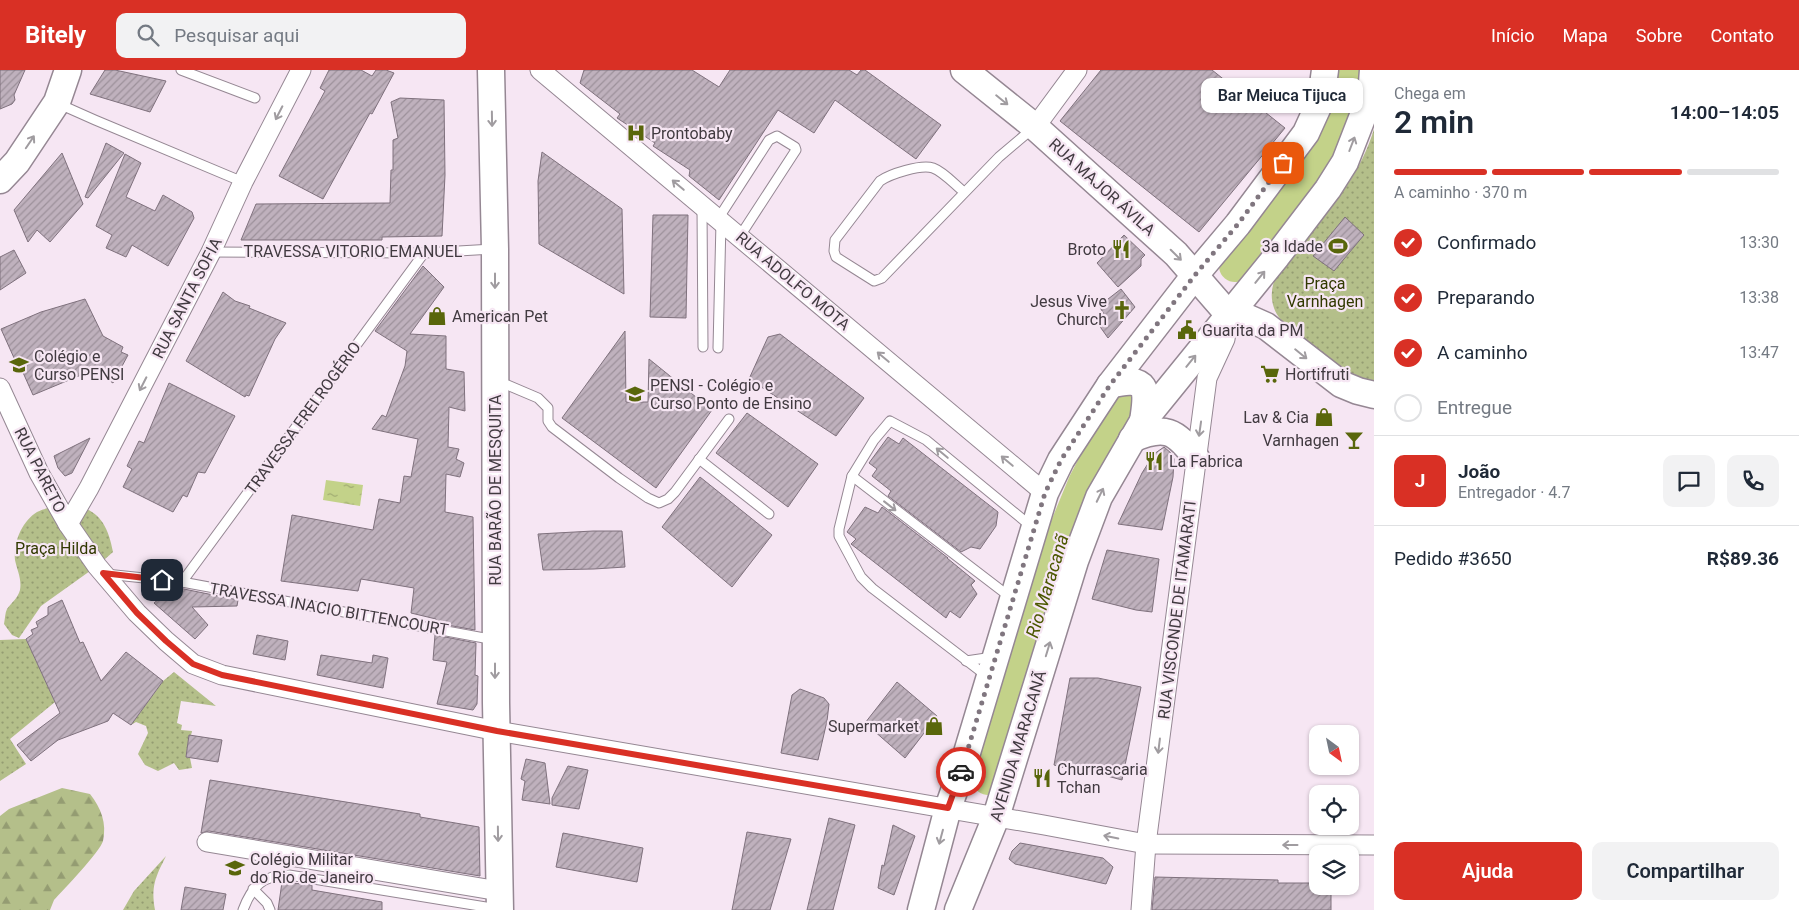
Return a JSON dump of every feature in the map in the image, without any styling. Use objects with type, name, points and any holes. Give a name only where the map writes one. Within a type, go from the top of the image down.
[{"type":"main road","points":[[0,180],[17,162],[57,102],[68,70]]},
{"type":"main road","name":"RUA BARÃO DE MESQUITA","points":[[491,70],[495,249],[495,640],[500,904]]},
{"type":"main road","name":"RUA MAJOR ÁVILA","points":[[964,70],[1035,127],[1176,254],[1229,315]]},
{"type":"main road","points":[[920,910],[948,808],[1045,493],[1061,460],[1110,385],[1195,275],[1238,224],[1306,133],[1321,100],[1325,70]]},
{"type":"main road","name":"AVENIDA MARACANÃ","points":[[958,910],[996,817],[1075,561],[1099,497],[1138,430],[1328,190],[1345,162],[1364,113],[1372,83],[1373,70]]},
{"type":"main road","points":[[1229,315],[1248,318],[1266,326],[1341,384],[1358,392],[1374,395]]},
{"type":"main road","points":[[1110,385],[1126,381],[1134,381],[1141,384],[1146,392],[1138,430],[1149,432],[1163,431],[1176,435],[1184,441],[1196,458]]},
{"type":"street","name":"RUA SANTA SOFIA","points":[[68,524],[211,252],[243,182],[301,70]]},
{"type":"street","name":"RUA ADOLFO MOTA","points":[[540,70],[1045,493]]},
{"type":"street","points":[[1035,127],[1077,70]]},
{"type":"street","name":"RUA VISCONDE DE ITAMARATI","points":[[1141,910],[1146,844],[1207,378],[1225,339],[1229,315]]},
{"type":"street","name":"RUA PARETO","points":[[0,388],[39,473],[68,524],[103,573],[137,613],[166,641],[193,664],[222,675],[497,731],[948,808],[1146,844],[1374,845]]},
{"type":"street","points":[[207,842],[500,904]]},
{"type":"lane","points":[[181,70],[255,98]]},
{"type":"lane","points":[[57,102],[95,120],[243,182]]},
{"type":"lane","points":[[964,192],[935,169],[928,167],[889,175],[880,181],[835,240],[834,251],[836,257],[874,281],[882,278],[999,157],[1035,127]]},
{"type":"lane","points":[[718,348],[720,220],[768,140],[777,136],[796,150],[740,236]]},
{"type":"lane","points":[[702,205],[703,347]]},
{"type":"lane","name":"TRAVESSA VITORIO EMANUEL","points":[[211,252],[424,253],[495,249]]},
{"type":"lane","name":"TRAVESSA FREI ROGÉRIO","points":[[182,582],[424,253]]},
{"type":"lane","points":[[495,380],[538,398],[548,408],[548,421],[552,428],[626,483],[648,498],[660,503],[668,499],[675,492],[729,419]]},
{"type":"lane","points":[[992,667],[966,661],[872,588],[861,577],[839,536],[852,476],[874,440],[890,421],[926,440],[1034,528]]},
{"type":"lane","points":[[699,459],[769,514]]},
{"type":"lane","points":[[852,476],[1013,599]]},
{"type":"lane","name":"TRAVESSA INACIO BITTENCOURT","points":[[103,573],[182,582],[495,640]]},
{"type":"lane","points":[[966,661],[992,667]]},
{"type":"lane","points":[[243,910],[253,890],[264,879],[279,875],[500,904]]},
{"type":"lane","points":[[253,890],[267,903],[270,910]]},
{"type":"green space","name":"Praça Varnhagen","points":[[1374,129],[1374,384],[1342,371],[1281,320],[1272,303],[1272,290],[1273,283],[1282,266],[1347,186],[1362,159]]},
{"type":"green space","points":[[1338,281],[1352,286],[1357,300],[1352,314],[1338,319],[1324,314],[1319,300],[1324,286]]},
{"type":"green space","name":"Praça Hilda","points":[[59,505],[81,507],[97,516],[103,522],[107,531],[113,552],[97,566],[41,606],[19,638],[12,635],[4,624],[7,609],[20,590],[20,578],[15,560],[17,540],[23,527],[32,516],[39,511]]},
{"type":"green space","points":[[26,639],[55,702],[10,739],[26,764],[0,781],[0,640]]},
{"type":"green space","points":[[174,672],[216,706],[181,701],[177,723],[182,725],[181,730],[192,731],[191,735],[189,735],[186,757],[190,758],[192,768],[179,770],[174,763],[158,771],[145,765],[138,754],[148,733],[146,726],[136,722],[131,725],[163,681]]},
{"type":"green space","points":[[62,788],[90,794],[94,799],[104,822],[103,841],[89,862],[54,900],[50,910],[0,910],[0,816],[9,809]]},
{"type":"green space","points":[[166,856],[155,882],[153,895],[155,910],[123,910],[134,891]]},
{"type":"water","points":[[326,480],[363,485],[360,506],[323,500]]},
{"type":"building","points":[[0,70],[25,70],[14,95],[15,100],[12,104],[0,109]]},
{"type":"building","points":[[105,70],[115,70],[166,81],[150,112],[90,94]]},
{"type":"building","points":[[329,70],[361,70],[372,76],[376,70],[386,70],[394,73],[323,199],[279,176],[325,91],[320,88]]},
{"type":"building","points":[[584,70],[692,70],[719,87],[730,70],[849,70],[857,75],[861,70],[865,70],[941,125],[916,159],[835,100],[814,133],[778,110],[719,200],[689,176],[690,170],[653,146],[655,143],[617,118],[620,114],[580,83]]},
{"type":"building","points":[[1101,70],[1212,70],[1285,128],[1199,232],[1060,121]]},
{"type":"building","points":[[400,98],[444,100],[445,175],[442,236],[382,237],[382,240],[241,240],[256,204],[390,203],[393,140],[398,138],[391,102]]},
{"type":"building","points":[[106,143],[124,153],[88,198],[85,197]]},
{"type":"building","points":[[542,152],[622,209],[624,294],[539,244],[538,181]]},
{"type":"building","points":[[62,153],[83,204],[50,242],[37,230],[28,242],[14,210]]},
{"type":"building","points":[[125,154],[141,163],[126,197],[155,211],[163,195],[192,212],[194,218],[168,266],[132,245],[126,257],[106,248],[112,235],[96,226]]},
{"type":"building","points":[[653,215],[688,215],[686,318],[650,317]]},
{"type":"building","name":"3a Idade","points":[[1345,217],[1364,235],[1334,271],[1313,256]]},
{"type":"building","points":[[1124,235],[1145,255],[1141,259],[1141,266],[1118,287],[1097,263]]},
{"type":"building","points":[[14,250],[26,273],[0,290],[0,257]]},
{"type":"building","points":[[423,266],[444,287],[410,334],[446,336],[446,369],[464,372],[465,411],[449,407],[448,447],[459,449],[456,459],[464,463],[460,477],[446,474],[445,512],[473,517],[475,630],[436,623],[436,619],[411,613],[414,588],[361,579],[358,591],[281,581],[292,515],[373,530],[379,499],[400,503],[404,476],[411,477],[418,439],[372,429],[382,415],[386,417],[405,366],[407,351],[375,331]]},
{"type":"building","points":[[1121,289],[1135,307],[1108,338],[1096,321],[1104,314],[1099,306]]},
{"type":"building","points":[[223,292],[235,301],[250,306],[249,308],[286,323],[275,339],[249,396],[246,395],[245,397],[186,361]]},
{"type":"building","points":[[85,299],[103,336],[123,347],[121,352],[128,355],[113,383],[93,370],[33,395],[1,329],[41,312]]},
{"type":"building","name":"PENSI - Colégio e Curso Ponto de Ensino","points":[[625,331],[626,402],[648,402],[649,359],[712,410],[656,488],[562,418]]},
{"type":"building","points":[[780,334],[864,398],[836,436],[749,379],[768,337]]},
{"type":"building","points":[[169,383],[235,416],[205,473],[198,472],[187,497],[183,495],[173,512],[123,487],[132,469],[127,466],[139,441],[144,443]]},
{"type":"building","points":[[747,413],[818,464],[788,507],[716,453]]},
{"type":"building","points":[[888,437],[899,444],[903,438],[998,512],[996,526],[980,549],[971,547],[961,552],[888,496],[891,491],[872,476],[877,469],[869,463]]},
{"type":"building","points":[[90,438],[72,473],[65,476],[58,468],[54,456]]},
{"type":"building","points":[[1164,447],[1171,453],[1174,459],[1173,477],[1162,530],[1118,524],[1142,473],[1154,454]]},
{"type":"building","points":[[700,477],[772,535],[732,587],[662,527]]},
{"type":"building","points":[[865,507],[878,513],[882,507],[975,581],[971,585],[977,594],[960,618],[950,611],[946,618],[851,544],[856,539],[847,532]]},
{"type":"building","points":[[622,531],[625,567],[543,570],[538,534]]},
{"type":"building","points":[[1107,550],[1159,559],[1152,612],[1092,599]]},
{"type":"building","points":[[174,587],[238,600],[237,606],[192,607],[208,625],[195,639],[154,603]]},
{"type":"building","points":[[62,600],[80,643],[83,642],[101,681],[126,652],[163,681],[131,725],[113,713],[108,721],[58,740],[31,761],[17,745],[60,713],[26,639],[33,634],[31,630],[38,627],[36,622],[48,615],[48,607]]},
{"type":"building","points":[[257,635],[288,641],[285,660],[253,654]]},
{"type":"building","points":[[435,635],[476,643],[475,675],[478,676],[477,704],[473,710],[437,704],[447,662],[433,660]]},
{"type":"building","points":[[321,655],[372,663],[373,655],[388,658],[383,688],[317,675]]},
{"type":"building","points":[[1070,678],[1098,678],[1141,687],[1122,780],[1078,768],[1077,771],[1054,765]]},
{"type":"building","points":[[897,682],[937,716],[905,758],[865,723]]},
{"type":"building","points":[[800,689],[824,698],[829,704],[818,760],[781,753],[792,695]]},
{"type":"building","points":[[189,735],[222,740],[218,762],[186,757]]},
{"type":"building","points":[[526,759],[545,763],[550,804],[522,800],[525,781],[521,779]]},
{"type":"building","points":[[568,766],[588,770],[579,809],[552,805],[552,798]]},
{"type":"building","points":[[210,780],[420,814],[420,817],[479,827],[480,876],[209,831],[201,833]]},
{"type":"building","points":[[829,818],[855,825],[833,910],[807,910]]},
{"type":"building","points":[[893,825],[915,836],[894,895],[878,888]]},
{"type":"building","points":[[747,832],[791,839],[770,910],[732,910]]},
{"type":"building","points":[[563,833],[643,848],[637,882],[556,867]]},
{"type":"building","points":[[1020,843],[1103,858],[1113,867],[1106,884],[1015,864],[1009,859],[1012,851]]},
{"type":"building","points":[[1155,877],[1278,880],[1278,883],[1309,883],[1309,895],[1331,895],[1331,910],[1152,910]]},
{"type":"building","points":[[282,882],[312,885],[312,890],[382,902],[382,910],[278,910]]},
{"type":"building","points":[[185,887],[226,894],[223,910],[181,910]]},
{"type":"waterway","name":"Rio Maracanã","points":[[1235,266],[1294,195],[1326,147],[1332,135],[1344,96],[1349,70]]},
{"type":"waterway","name":"Rio Maracanã","points":[[988,779],[1061,539],[1084,483],[1127,400]]},
{"type":"way so far","points":[[961,772],[1045,493],[1061,460],[1110,385],[1153,332],[1195,275],[1238,224],[1283,163]]},
{"type":"place","name":"Prontobaby","points":[[636,133]]},
{"type":"place","name":"Bar Meiuca Tijuca","points":[[1283,163]]},
{"type":"place","name":"3a Idade","points":[[1338,246]]},
{"type":"place","name":"Broto","points":[[1121,249]]},
{"type":"place","name":"Jesus Vive Church","points":[[1122,310]]},
{"type":"place","name":"American Pet","points":[[437,316]]},
{"type":"place","name":"Guarita da PM","points":[[1187,330]]},
{"type":"place","name":"Colégio e Curso PENSI","points":[[19,365]]},
{"type":"place","name":"Hortifruti","points":[[1270,374]]},
{"type":"place","name":"PENSI - Colégio e Curso Ponto de Ensino","points":[[635,394]]},
{"type":"place","name":"Lav & Cia","points":[[1324,417]]},
{"type":"place","name":"Varnhagen","points":[[1354,440]]},
{"type":"place","name":"La Fabrica","points":[[1154,461]]},
{"type":"place","name":"Supermarket","points":[[934,726]]},
{"type":"place","name":"Churrascaria Tchan","points":[[1042,778]]},
{"type":"place","name":"Colégio Militar do Rio de Janeiro","points":[[235,868]]},
{"type":"route","points":[[162,580],[103,573],[137,613],[166,641],[193,664],[222,675],[497,731],[948,808],[961,772]]}]
